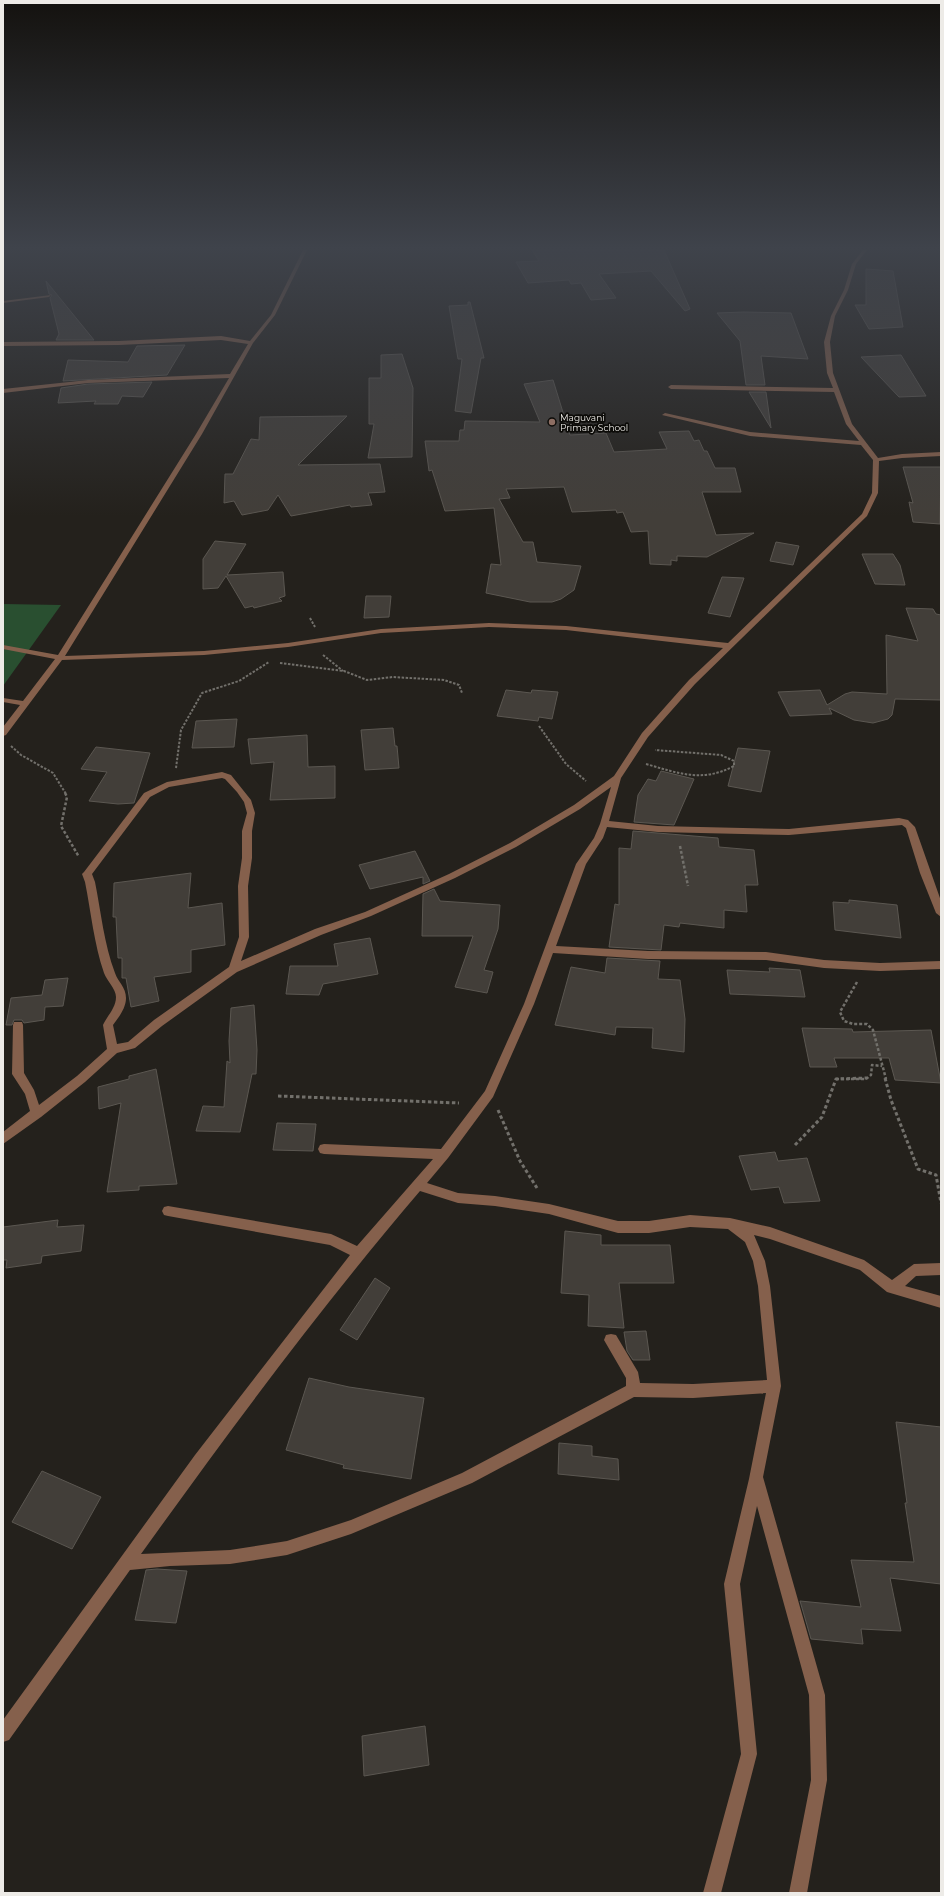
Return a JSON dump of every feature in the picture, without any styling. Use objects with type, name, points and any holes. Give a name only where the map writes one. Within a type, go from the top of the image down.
[{"type":"street","points":[[3,344],[119,343],[211,338]]},
{"type":"street","points":[[224,338],[251,343]]},
{"type":"street","points":[[3,734],[60,658],[199,434],[231,376],[255,338]]},
{"type":"street","points":[[3,1734],[128,1563],[200,1460],[359,1254],[444,1154],[489,1094],[516,1036],[581,864],[598,838],[604,824],[617,778],[637,747],[666,709],[692,682],[865,515],[876,493],[876,460],[849,424],[830,373],[829,338]]},
{"type":"street","points":[[3,391],[40,385],[121,379],[231,376]]},
{"type":"street","points":[[672,387],[836,390]]},
{"type":"street","points":[[665,415],[750,434],[863,443]]},
{"type":"street","points":[[876,460],[902,456],[941,454]]},
{"type":"street","points":[[3,647],[60,658],[197,653],[288,646],[381,631],[489,625],[566,628],[730,646]]},
{"type":"street","points":[[3,700],[25,704]]},
{"type":"street","points":[[113,1050],[108,1025],[119,1008],[121,998],[119,988],[112,980],[104,957],[90,882],[87,874],[148,795],[167,784],[222,775],[228,777],[248,802],[251,813],[247,831],[247,858],[243,886],[244,937],[233,968]]},
{"type":"street","points":[[3,1138],[37,1114],[81,1079],[113,1050],[131,1045],[180,1006],[233,968],[318,932],[368,914],[452,876],[546,827],[617,778]]},
{"type":"street","points":[[604,824],[677,829],[789,832],[899,821],[905,822],[910,827],[925,873],[941,913]]},
{"type":"street","points":[[549,949],[648,955],[766,956],[854,965],[941,965]]},
{"type":"street","points":[[18,1025],[18,1074],[30,1093],[37,1114]]},
{"type":"street","points":[[324,1149],[444,1154]]},
{"type":"street","points":[[418,1185],[458,1198],[494,1200],[549,1209],[618,1227],[649,1227],[690,1220],[730,1224],[770,1233],[864,1266],[892,1288],[941,1302]]},
{"type":"street","points":[[168,1211],[331,1240],[359,1254]]},
{"type":"street","points":[[712,1893],[749,1754],[732,1584],[756,1478],[774,1386],[764,1286],[758,1261],[749,1238],[730,1224]]},
{"type":"street","points":[[892,1288],[914,1270],[941,1269]]},
{"type":"street","points":[[611,1340],[633,1377],[633,1390]]},
{"type":"street","points":[[128,1563],[170,1559],[230,1557],[287,1548],[352,1527],[467,1478],[633,1390],[693,1390],[774,1386]]},
{"type":"street","points":[[756,1478],[817,1695],[819,1780],[798,1893]]},
{"type":"path","points":[[167,784],[176,768],[181,730],[202,693],[216,687],[239,681],[274,658],[288,646]]},
{"type":"path","points":[[274,658],[276,662],[344,671],[367,680],[393,677],[444,680],[459,686],[462,693]]},
{"type":"path","points":[[539,726],[575,773],[600,789]]},
{"type":"path","points":[[6,741],[21,757],[51,771],[57,779],[67,797],[61,826],[72,842],[87,874]]},
{"type":"path","points":[[628,760],[694,777],[717,775],[734,766],[734,761],[721,755],[647,750],[637,747]]},
{"type":"path","points":[[677,829],[684,873],[688,886]]},
{"type":"path","points":[[854,965],[858,982],[840,1012],[844,1021],[853,1024],[867,1024],[873,1030],[891,1100],[918,1169],[936,1175],[941,1203]]},
{"type":"path","points":[[795,1145],[822,1117],[836,1079],[866,1079],[871,1075],[872,1065],[882,1066]]},
{"type":"path","points":[[489,1094],[502,1118],[520,1161],[545,1199],[549,1209]]},
{"type":"path","points":[[278,1096],[463,1103],[478,1108]]},
{"type":"green space","points":[[3,604],[61,605],[3,686]]},
{"type":"building","points":[[57,338],[93,338],[94,340],[56,340]]},
{"type":"building","points":[[455,338],[479,338],[484,358],[481,358],[471,413],[455,411],[462,359],[458,359]]},
{"type":"building","points":[[738,338],[800,338],[808,359],[761,356],[765,385],[746,385],[740,341]]},
{"type":"building","points":[[185,345],[167,375],[63,381],[68,360],[128,362],[137,346]]},
{"type":"building","points":[[402,354],[413,388],[412,457],[368,458],[374,424],[369,424],[369,378],[381,378],[381,355]]},
{"type":"building","points":[[901,355],[926,396],[899,397],[861,357]]},
{"type":"building","points":[[553,380],[570,435],[606,433],[614,452],[667,449],[659,432],[689,431],[694,441],[699,440],[704,451],[707,451],[715,468],[735,468],[741,492],[702,492],[716,535],[754,533],[707,557],[677,556],[677,561],[671,560],[671,565],[650,564],[648,531],[631,532],[623,512],[617,513],[616,510],[572,512],[564,487],[506,489],[510,498],[499,499],[523,542],[533,542],[537,562],[581,566],[574,590],[561,599],[552,602],[530,602],[486,593],[491,564],[501,565],[494,508],[445,511],[432,470],[429,471],[425,441],[459,441],[460,430],[464,430],[465,421],[540,422],[524,384]]},
{"type":"building","points":[[152,382],[143,397],[122,396],[118,404],[94,404],[96,401],[58,403],[61,388],[88,384]]},
{"type":"building","points":[[749,392],[766,392],[771,428]]},
{"type":"building","points":[[347,416],[298,465],[380,464],[385,492],[368,493],[372,505],[351,507],[350,505],[291,516],[278,495],[268,510],[242,515],[234,501],[224,503],[225,474],[233,474],[251,439],[259,440],[260,417]]},
{"type":"building","points":[[903,467],[941,467],[940,524],[913,522],[909,502],[913,503]]},
{"type":"building","points":[[215,541],[246,544],[227,575],[283,572],[285,596],[279,598],[282,601],[254,608],[253,606],[245,608],[226,576],[218,588],[203,589],[203,559]]},
{"type":"building","points":[[776,542],[799,546],[793,565],[770,561]]},
{"type":"building","points":[[862,554],[893,554],[900,565],[905,585],[875,584]]},
{"type":"building","points":[[722,577],[744,578],[730,617],[708,613]]},
{"type":"building","points":[[366,596],[391,596],[389,617],[364,618]]},
{"type":"building","points":[[906,608],[933,609],[936,614],[941,615],[941,700],[895,699],[892,715],[888,719],[873,723],[854,720],[829,708],[832,714],[790,716],[778,692],[820,690],[827,705],[845,694],[852,692],[887,694],[886,635],[918,641]]},
{"type":"building","points":[[506,690],[531,693],[532,690],[558,692],[552,719],[539,717],[538,721],[497,716]]},
{"type":"building","points":[[237,719],[234,747],[192,748],[196,721]]},
{"type":"building","points":[[393,728],[395,746],[397,746],[399,768],[365,770],[361,730]]},
{"type":"building","points":[[307,735],[308,767],[335,766],[335,798],[270,800],[274,762],[251,764],[248,739]]},
{"type":"building","points":[[96,747],[150,753],[134,803],[118,804],[89,801],[107,772],[81,769]]},
{"type":"building","points":[[738,748],[770,751],[761,792],[728,786]]},
{"type":"building","points":[[661,771],[694,779],[674,825],[634,822],[638,795],[648,779],[656,781]]},
{"type":"building","points":[[633,831],[718,838],[719,847],[754,850],[758,885],[745,885],[747,912],[724,910],[724,928],[680,923],[679,927],[664,925],[661,950],[609,947],[615,904],[619,905],[619,848],[631,849]]},
{"type":"building","points":[[415,851],[430,881],[423,884],[423,877],[370,889],[359,865]]},
{"type":"building","points":[[191,873],[188,908],[222,903],[225,945],[191,950],[191,972],[154,977],[159,1001],[131,1007],[126,978],[122,978],[122,958],[118,958],[116,917],[113,917],[114,883]]},
{"type":"building","points":[[434,889],[440,901],[500,905],[498,929],[484,970],[493,972],[487,993],[455,987],[473,936],[422,936],[423,894]]},
{"type":"building","points":[[849,900],[897,905],[901,938],[835,930],[833,902],[849,903]]},
{"type":"building","points":[[370,938],[378,974],[323,984],[319,995],[286,994],[290,966],[338,966],[334,944]]},
{"type":"building","points":[[607,958],[660,961],[658,979],[680,980],[685,1019],[684,1052],[652,1048],[653,1028],[616,1027],[615,1035],[555,1025],[571,967],[605,973]]},
{"type":"building","points":[[769,968],[800,970],[805,997],[730,994],[727,970],[770,972]]},
{"type":"building","points":[[68,978],[63,1006],[45,1007],[44,1020],[24,1023],[22,1020],[14,1020],[12,1025],[6,1025],[11,998],[42,995],[45,980]]},
{"type":"building","points":[[254,1005],[257,1050],[256,1074],[252,1074],[240,1132],[196,1131],[203,1106],[224,1107],[227,1061],[230,1063],[229,1041],[231,1008]]},
{"type":"building","points":[[802,1028],[852,1029],[853,1032],[931,1030],[941,1083],[895,1080],[889,1058],[834,1058],[837,1067],[810,1067]]},
{"type":"building","points":[[156,1069],[177,1184],[139,1186],[139,1190],[107,1192],[121,1103],[99,1109],[98,1087],[129,1079],[129,1076]]},
{"type":"building","points":[[277,1123],[316,1124],[313,1151],[273,1150]]},
{"type":"building","points":[[775,1152],[778,1161],[807,1158],[820,1201],[784,1203],[779,1187],[751,1190],[739,1156]]},
{"type":"building","points":[[58,1220],[57,1227],[84,1225],[81,1251],[42,1256],[41,1263],[6,1268],[7,1260],[3,1260],[3,1227]]},
{"type":"building","points":[[565,1231],[601,1235],[601,1245],[670,1245],[674,1283],[619,1283],[624,1328],[588,1326],[589,1295],[561,1293]]},
{"type":"building","points":[[375,1278],[390,1288],[357,1340],[340,1330]]},
{"type":"building","points":[[646,1331],[650,1360],[633,1360],[627,1351],[624,1332]]},
{"type":"building","points":[[309,1378],[349,1387],[424,1398],[411,1479],[343,1468],[344,1465],[286,1450]]},
{"type":"building","points":[[896,1422],[941,1427],[941,1584],[890,1578],[901,1631],[861,1629],[863,1644],[811,1639],[800,1601],[861,1607],[851,1560],[914,1562],[905,1503],[907,1503]]},
{"type":"building","points":[[559,1443],[592,1446],[592,1456],[618,1459],[619,1480],[558,1474]]},
{"type":"building","points":[[42,1471],[101,1497],[72,1549],[12,1522]]},
{"type":"building","points":[[157,1569],[187,1571],[176,1623],[135,1620],[146,1570]]},
{"type":"building","points":[[425,1726],[429,1765],[364,1776],[362,1736]]},
{"type":"place","name":"Maguvani Primary School","points":[[552,422]]}]
